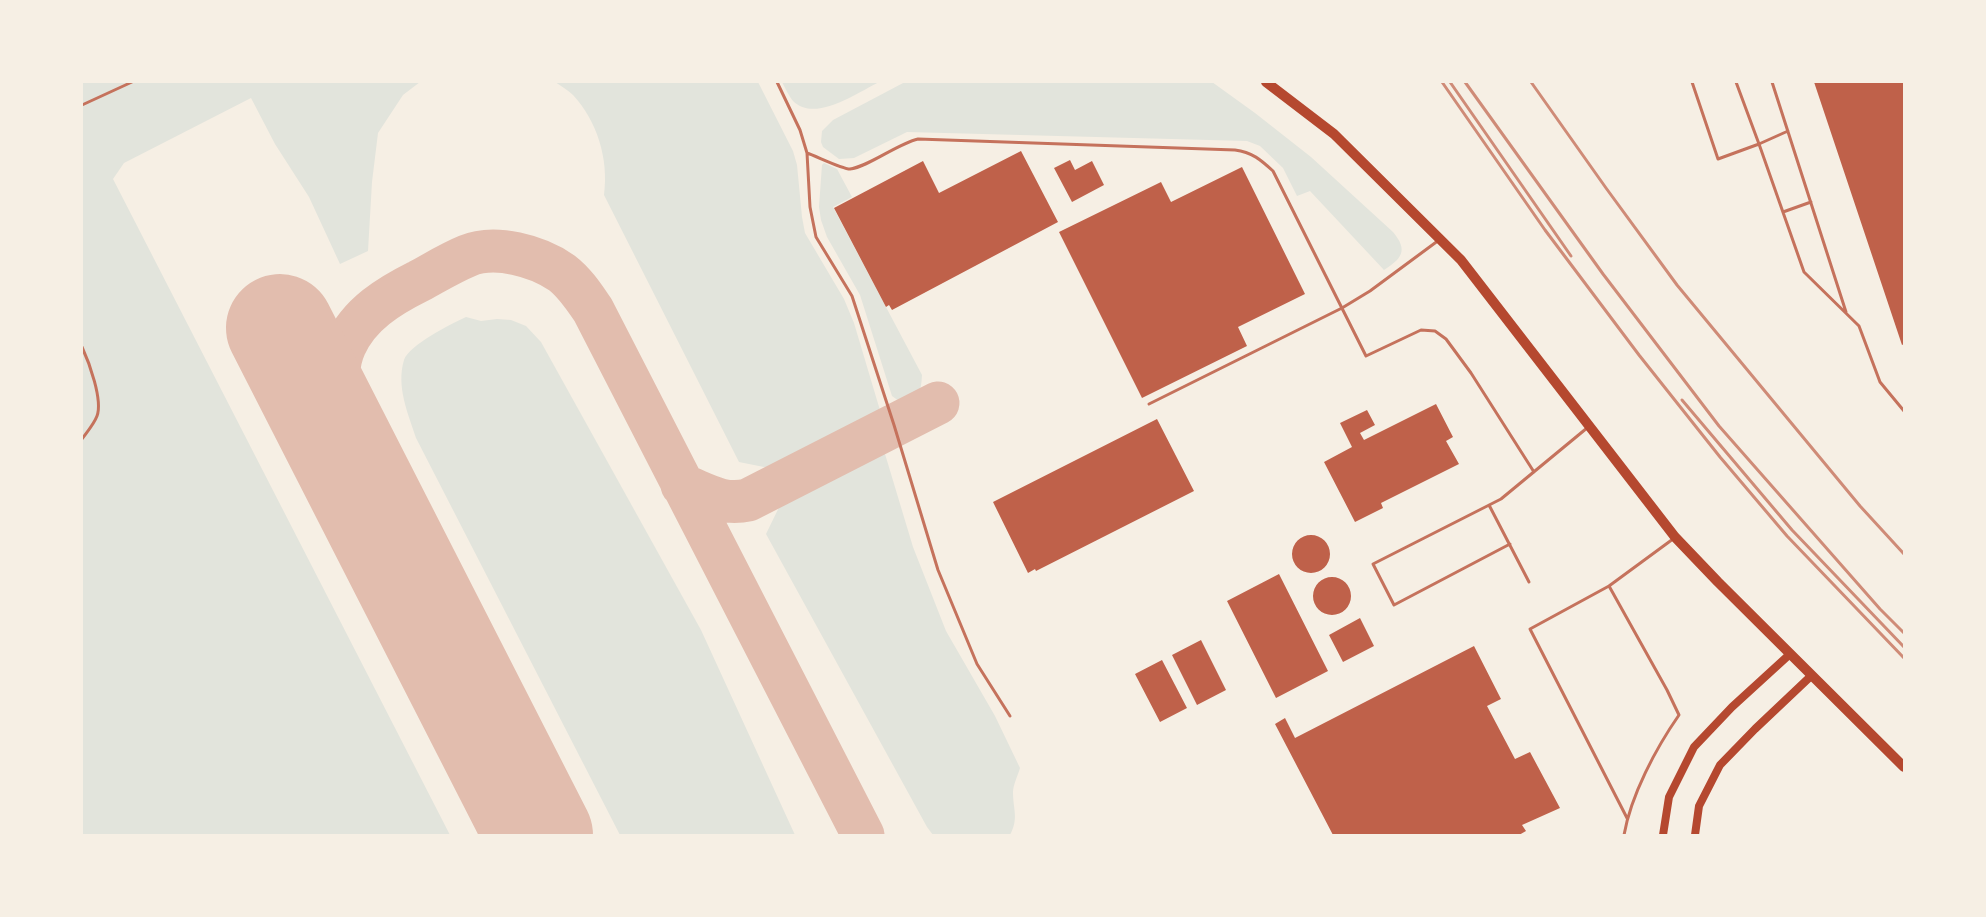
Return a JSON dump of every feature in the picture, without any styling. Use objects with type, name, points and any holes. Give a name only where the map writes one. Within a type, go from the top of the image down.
[{"type":"main road","points":[[1266,82],[1334,134],[1461,260],[1675,537],[1811,676],[1904,767]]},
{"type":"main road","points":[[1663,835],[1669,797],[1694,747],[1732,707],[1790,654]]},
{"type":"main road","points":[[1695,835],[1699,806],[1720,765],[1755,729],[1811,676]]},
{"type":"lane","points":[[82,105],[132,82]]},
{"type":"lane","points":[[777,82],[800,130],[807,153],[810,207],[816,237],[852,296],[894,425],[938,570],[977,664],[1010,716]]},
{"type":"lane","points":[[1692,82],[1718,158],[1759,144],[1788,131]]},
{"type":"lane","points":[[1736,82],[1804,272],[1860,326],[1880,382],[1904,411]]},
{"type":"lane","points":[[1772,82],[1846,313]]},
{"type":"lane","points":[[807,153],[850,169],[907,142],[918,139],[1245,151],[1257,156],[1273,171],[1366,356],[1421,330],[1428,329],[1441,334],[1465,364],[1534,472]]},
{"type":"lane","points":[[1783,212],[1811,202]]},
{"type":"lane","points":[[1149,404],[1342,308],[1370,291],[1441,239]]},
{"type":"lane","points":[[82,347],[89,362],[99,403],[97,415],[82,439]]},
{"type":"lane","points":[[1510,544],[1394,605],[1373,564],[1501,499],[1589,427]]},
{"type":"lane","points":[[1490,505],[1530,582]]},
{"type":"lane","points":[[1627,818],[1530,629],[1609,586],[1675,537]]},
{"type":"lane","points":[[1609,586],[1667,690],[1678,715],[1659,744],[1627,818],[1624,835]]},
{"type":"shaded area","points":[[82,82],[420,82],[403,95],[378,133],[372,182],[368,251],[340,264],[309,197],[275,144],[251,98],[124,163],[113,179],[450,835],[82,835]]},
{"type":"shaded area","points":[[555,82],[758,82],[793,151],[797,165],[805,233],[844,299],[854,323],[882,417],[779,470],[739,462],[604,195],[605,168],[603,154],[595,129],[589,117],[573,95]]},
{"type":"shaded area","points":[[782,82],[879,82],[836,104],[824,108],[813,109],[802,107],[793,101]]},
{"type":"shaded area","points":[[905,82],[1212,82],[1255,113],[1311,157],[1393,232],[1401,244],[1401,254],[1395,262],[1384,270],[1310,191],[1297,196],[1283,168],[1260,146],[1247,141],[907,132],[854,158],[839,159],[823,147],[821,142],[822,131],[833,120]]},
{"type":"shaded area","points":[[824,163],[837,169],[852,197],[833,207],[922,375],[920,390],[916,397],[909,403],[903,404],[892,396],[860,295],[827,237],[821,220],[819,207],[822,165]]},
{"type":"shaded area","points":[[466,317],[481,321],[497,319],[511,320],[526,326],[541,342],[701,630],[795,835],[620,835],[416,438],[404,400],[401,380],[404,360],[407,354],[431,336]]},
{"type":"shaded area","points":[[882,444],[913,547],[946,631],[995,716],[1020,768],[1013,789],[1015,819],[1010,835],[933,835],[927,827],[766,534],[785,495]]},
{"type":"building","points":[[1814,82],[1904,82],[1904,344],[1902,345]]},
{"type":"building","points":[[1021,151],[1058,222],[892,310],[889,305],[886,307],[834,208],[923,161],[939,193]]},
{"type":"building","points":[[1070,160],[1075,170],[1092,161],[1104,185],[1072,202],[1054,168]]},
{"type":"building","points":[[1242,167],[1305,294],[1238,327],[1247,346],[1142,398],[1059,232],[1161,182],[1171,202]]},
{"type":"building","points":[[1436,404],[1453,437],[1446,441],[1459,464],[1381,503],[1383,508],[1355,522],[1324,462],[1352,447],[1340,423],[1367,410],[1375,425],[1360,433],[1364,440]]},
{"type":"building","points":[[1157,419],[1194,491],[1036,571],[1035,569],[1028,573],[993,502]]},
{"type":"building","points":[[1311,535],[1321,538],[1327,544],[1330,554],[1327,564],[1321,570],[1311,573],[1301,570],[1295,564],[1292,554],[1295,544],[1301,538]]},
{"type":"building","points":[[1279,574],[1328,671],[1276,698],[1227,601]]},
{"type":"building","points":[[1332,577],[1342,580],[1348,586],[1351,596],[1348,606],[1342,612],[1332,615],[1322,612],[1316,606],[1313,596],[1316,586],[1322,580]]},
{"type":"building","points":[[1360,618],[1374,646],[1343,662],[1329,635]]},
{"type":"building","points":[[1201,640],[1226,690],[1197,705],[1172,655]]},
{"type":"building","points":[[1474,646],[1501,699],[1487,706],[1515,759],[1530,752],[1560,808],[1522,825],[1526,831],[1519,835],[1333,835],[1275,724],[1285,718],[1295,738]]},
{"type":"building","points":[[1162,660],[1187,708],[1160,722],[1135,674]]},
{"type":"taxiway","points":[[360,485],[342,415],[338,379],[340,362],[345,346],[358,324],[376,307],[397,293],[454,262],[478,253],[490,251],[503,252],[529,257],[541,261],[562,273],[583,295],[593,310],[863,835]]},
{"type":"taxiway","points":[[682,485],[722,500],[748,500],[938,403]]},
{"type":"runway","points":[[280,328],[539,835]]},
{"type":"railway","points":[[1442,82],[1545,230],[1639,355],[1720,457],[1787,536],[1904,658]]},
{"type":"railway","points":[[1450,82],[1571,256]]},
{"type":"railway","points":[[1465,82],[1603,274],[1719,426],[1880,609],[1904,633]]},
{"type":"railway","points":[[1531,82],[1677,285],[1860,506],[1904,554]]},
{"type":"railway","points":[[1682,400],[1792,530],[1904,647]]}]
